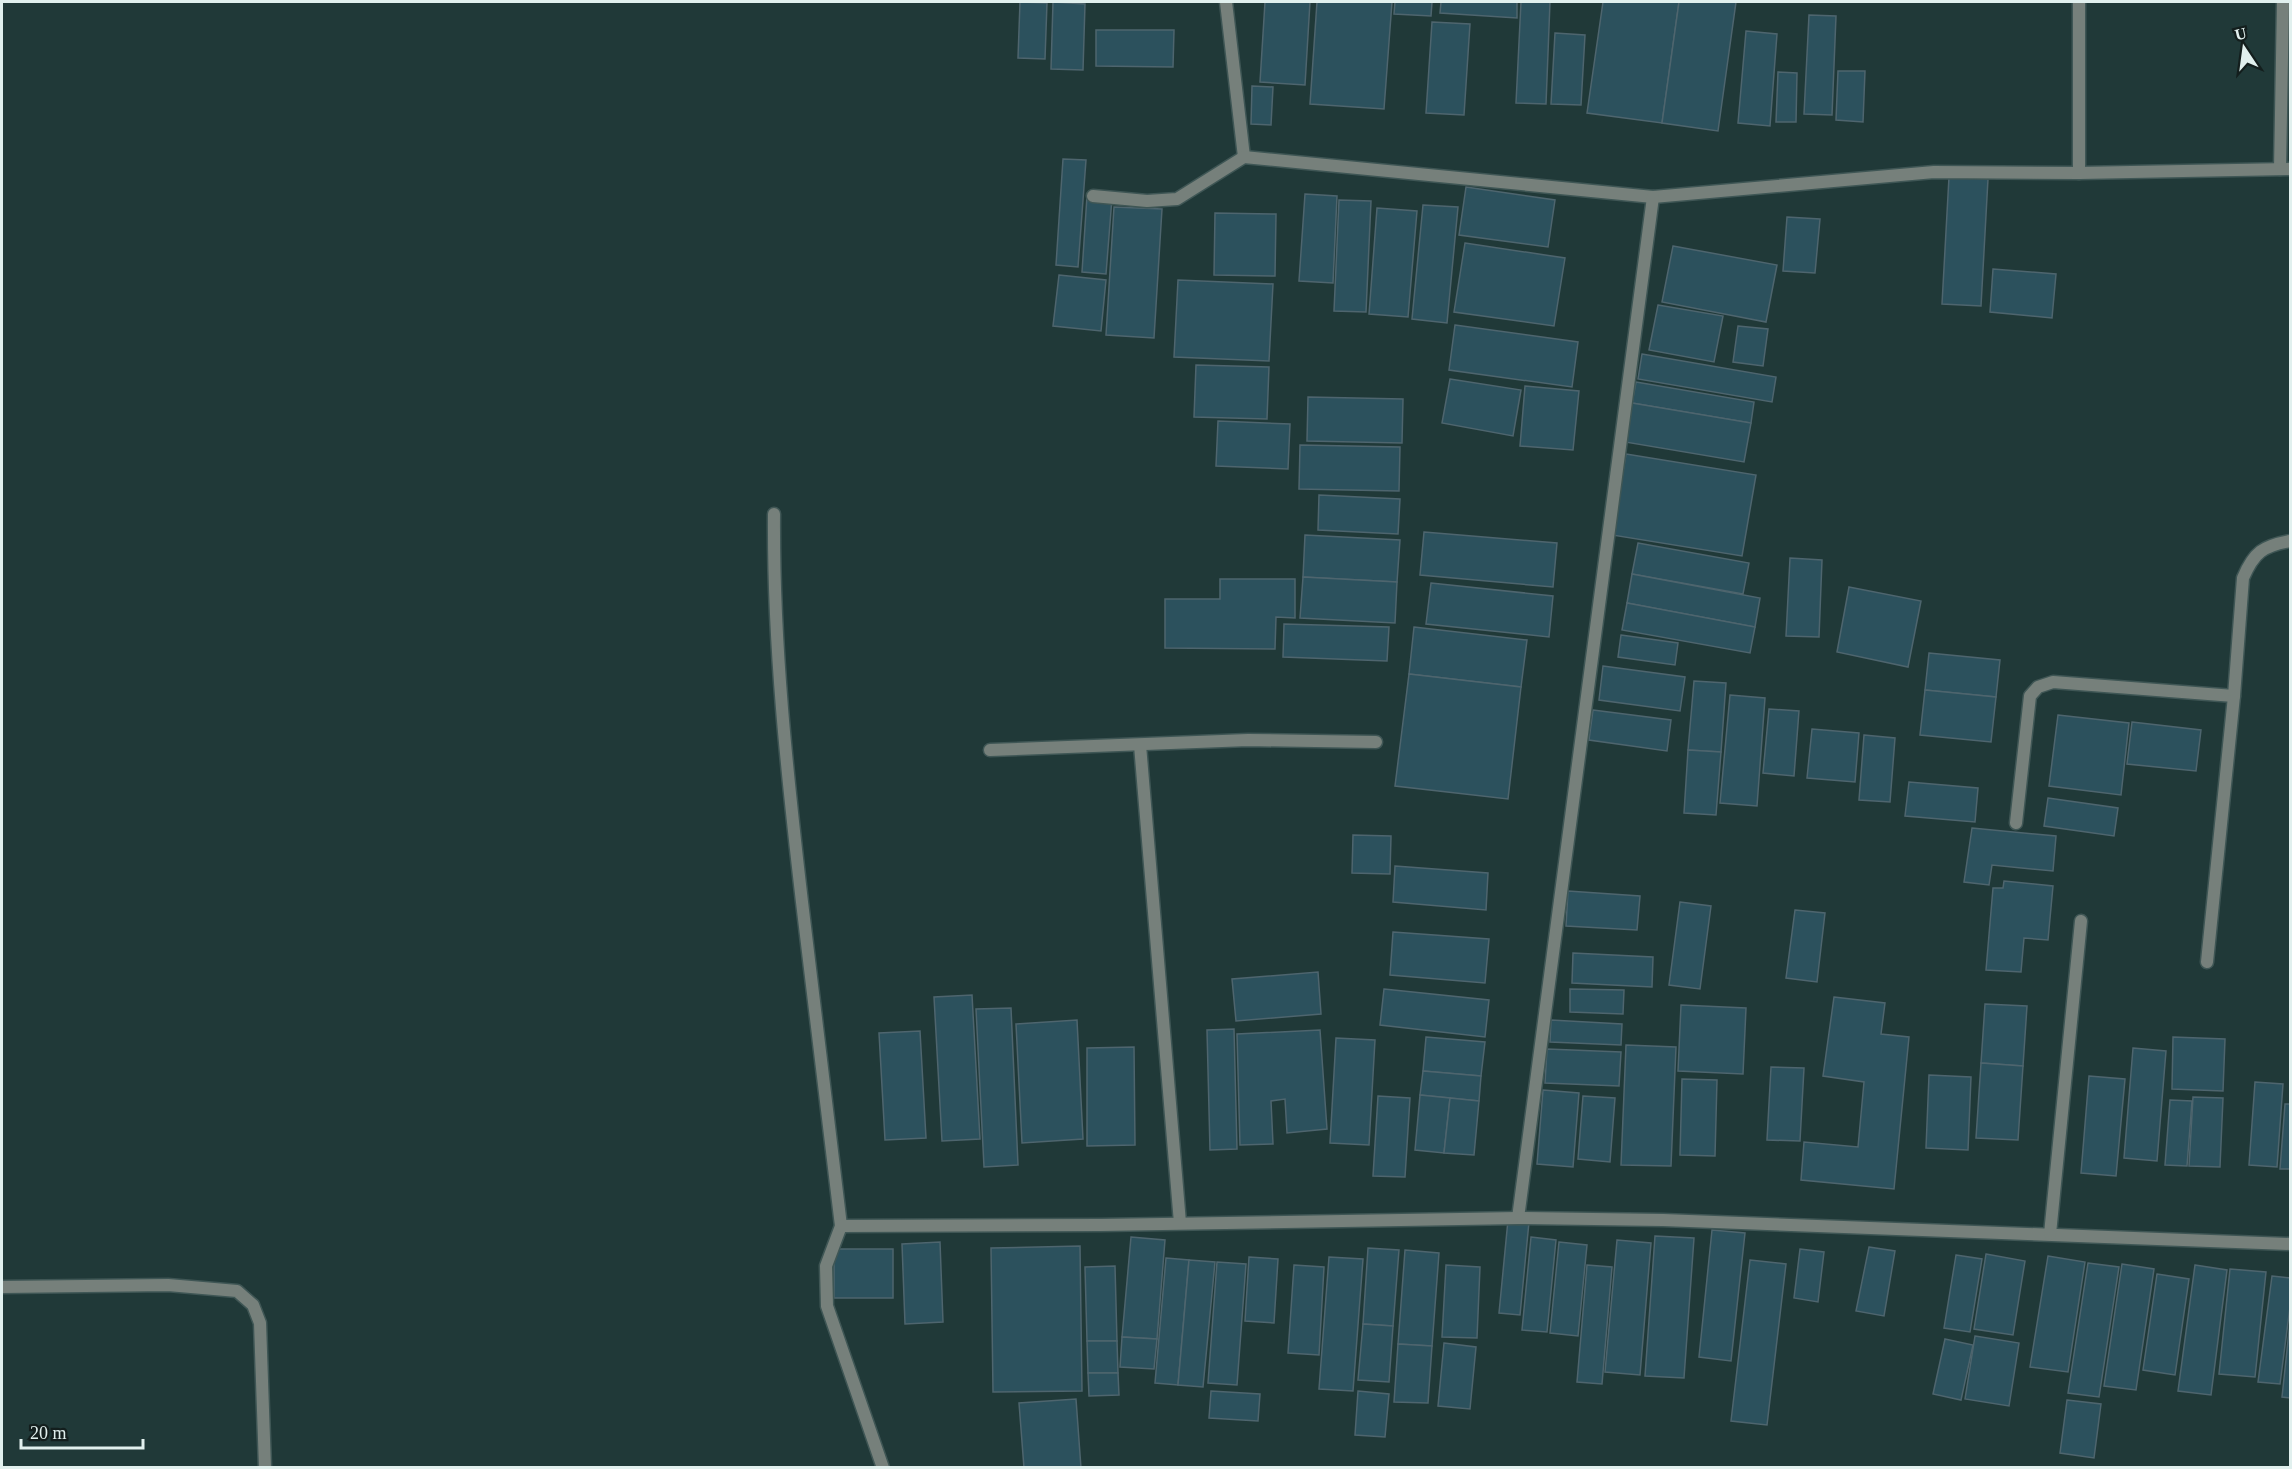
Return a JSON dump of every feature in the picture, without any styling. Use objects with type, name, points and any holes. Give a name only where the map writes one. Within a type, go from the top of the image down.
[{"type":"street","points":[[1227,2],[1244,157]]},
{"type":"street","points":[[2079,2],[2079,172]]},
{"type":"street","points":[[1093,196],[1147,201],[1177,199],[1244,157],[1653,197],[1934,172],[2285,169],[2283,2]]},
{"type":"street","points":[[1518,1218],[1653,197]]},
{"type":"street","points":[[774,514],[774,585],[780,691],[790,795],[841,1226],[826,1266],[827,1306],[883,1467]]},
{"type":"street","points":[[2207,962],[2234,696],[2243,578],[2251,560],[2271,545],[2290,541]]},
{"type":"street","points":[[2016,823],[2030,696],[2038,687],[2053,682],[2234,696]]},
{"type":"street","points":[[990,750],[1248,740],[1376,742]]},
{"type":"street","points":[[1140,745],[1180,1223]]},
{"type":"street","points":[[2050,1234],[2081,921]]},
{"type":"street","points":[[841,1226],[1518,1218],[1663,1220],[2290,1244]]},
{"type":"street","points":[[2,1287],[168,1285],[237,1291],[253,1305],[260,1323],[265,1467]]},
{"type":"building","points":[[1020,2],[1047,3],[1045,59],[1018,58]]},
{"type":"building","points":[[1053,2],[1085,4],[1083,70],[1051,69]]},
{"type":"building","points":[[1265,2],[1310,2],[1305,85],[1260,82]]},
{"type":"building","points":[[1317,2],[1392,2],[1384,109],[1310,104]]},
{"type":"building","points":[[1395,2],[1432,2],[1431,16],[1394,14]]},
{"type":"building","points":[[1441,2],[1517,2],[1517,18],[1440,13]]},
{"type":"building","points":[[1521,2],[1550,2],[1546,104],[1516,103]]},
{"type":"building","points":[[1603,2],[1679,2],[1662,123],[1587,113]]},
{"type":"building","points":[[1679,2],[1736,2],[1718,131],[1662,123]]},
{"type":"building","points":[[1809,15],[1836,16],[1832,115],[1804,114]]},
{"type":"building","points":[[1432,22],[1470,24],[1464,115],[1426,113]]},
{"type":"building","points":[[1096,30],[1174,30],[1173,67],[1096,66]]},
{"type":"building","points":[[1746,31],[1777,34],[1770,126],[1738,123]]},
{"type":"building","points":[[1555,33],[1585,35],[1581,105],[1551,104]]},
{"type":"building","points":[[1838,71],[1865,71],[1863,122],[1836,120]]},
{"type":"building","points":[[1778,72],[1797,73],[1796,122],[1776,122]]},
{"type":"building","points":[[1252,86],[1273,87],[1271,125],[1251,124]]},
{"type":"building","points":[[1063,159],[1086,160],[1078,267],[1056,265]]},
{"type":"building","points":[[1949,177],[1988,179],[1981,306],[1942,304]]},
{"type":"building","points":[[1466,187],[1555,200],[1548,247],[1459,235]]},
{"type":"building","points":[[1305,194],[1337,196],[1333,283],[1299,281]]},
{"type":"building","points":[[1087,196],[1112,198],[1106,274],[1082,272]]},
{"type":"building","points":[[1339,200],[1371,201],[1366,312],[1334,311]]},
{"type":"building","points":[[1423,205],[1458,207],[1447,323],[1412,319]]},
{"type":"building","points":[[1114,207],[1162,209],[1154,338],[1106,335]]},
{"type":"building","points":[[1377,208],[1417,211],[1408,317],[1369,314]]},
{"type":"building","points":[[1215,213],[1276,214],[1275,276],[1214,275]]},
{"type":"building","points":[[1787,217],[1820,219],[1815,273],[1783,271]]},
{"type":"building","points":[[1465,243],[1565,258],[1554,326],[1454,312]]},
{"type":"building","points":[[1673,246],[1777,265],[1766,322],[1662,302]]},
{"type":"building","points":[[1993,269],[2056,274],[2052,318],[1990,312]]},
{"type":"building","points":[[1059,275],[1106,280],[1101,331],[1053,326]]},
{"type":"building","points":[[1178,280],[1273,284],[1269,361],[1174,357]]},
{"type":"building","points":[[1658,305],[1723,316],[1714,362],[1649,350]]},
{"type":"building","points":[[1455,325],[1578,342],[1572,387],[1449,370]]},
{"type":"building","points":[[1738,326],[1768,329],[1763,366],[1733,362]]},
{"type":"building","points":[[1642,354],[1776,377],[1772,402],[1638,379]]},
{"type":"building","points":[[1196,365],[1269,367],[1267,419],[1194,417]]},
{"type":"building","points":[[1450,379],[1521,390],[1513,436],[1442,423]]},
{"type":"building","points":[[1636,382],[1754,402],[1751,423],[1632,403]]},
{"type":"building","points":[[1525,386],[1579,391],[1573,450],[1520,446]]},
{"type":"building","points":[[1308,397],[1403,399],[1402,443],[1307,441]]},
{"type":"building","points":[[1632,403],[1751,423],[1744,462],[1625,442]]},
{"type":"building","points":[[1218,421],[1290,424],[1288,469],[1216,466]]},
{"type":"building","points":[[1300,445],[1400,447],[1399,491],[1299,489]]},
{"type":"building","points":[[1626,454],[1756,475],[1742,556],[1612,535]]},
{"type":"building","points":[[1319,495],[1400,499],[1398,534],[1318,530]]},
{"type":"building","points":[[1424,532],[1557,543],[1553,587],[1420,575]]},
{"type":"building","points":[[1305,535],[1400,540],[1397,582],[1303,577]]},
{"type":"building","points":[[1638,543],[1749,563],[1743,594],[1632,574]]},
{"type":"building","points":[[1790,558],[1822,560],[1819,637],[1786,636]]},
{"type":"building","points":[[1632,574],[1760,598],[1755,627],[1627,603]]},
{"type":"building","points":[[1303,577],[1397,582],[1395,623],[1300,618]]},
{"type":"building","points":[[1220,579],[1295,579],[1295,618],[1276,617],[1275,649],[1165,648],[1165,599],[1220,599]]},
{"type":"building","points":[[1431,583],[1553,596],[1549,637],[1426,624]]},
{"type":"building","points":[[1849,587],[1921,601],[1908,667],[1837,652]]},
{"type":"building","points":[[1627,603],[1755,627],[1750,653],[1622,630]]},
{"type":"building","points":[[1284,624],[1389,627],[1387,661],[1283,657]]},
{"type":"building","points":[[1414,627],[1527,640],[1521,687],[1409,674]]},
{"type":"building","points":[[1621,635],[1678,643],[1675,665],[1618,657]]},
{"type":"building","points":[[1929,653],[2000,660],[1996,697],[1925,690]]},
{"type":"building","points":[[1603,666],[1685,677],[1680,711],[1599,700]]},
{"type":"building","points":[[1409,674],[1521,687],[1508,799],[1395,786]]},
{"type":"building","points":[[1694,681],[1726,683],[1721,752],[1688,750]]},
{"type":"building","points":[[1925,690],[1996,697],[1991,742],[1920,735]]},
{"type":"building","points":[[1730,695],[1765,698],[1757,806],[1720,803]]},
{"type":"building","points":[[1769,709],[1799,711],[1794,776],[1763,773]]},
{"type":"building","points":[[1593,710],[1671,720],[1667,751],[1589,740]]},
{"type":"building","points":[[2058,715],[2129,723],[2121,795],[2049,786]]},
{"type":"building","points":[[2132,722],[2201,730],[2196,771],[2127,764]]},
{"type":"building","points":[[1812,729],[1859,733],[1855,782],[1807,778]]},
{"type":"building","points":[[1864,735],[1895,738],[1890,802],[1859,800]]},
{"type":"building","points":[[1688,750],[1721,752],[1716,815],[1684,813]]},
{"type":"building","points":[[1909,782],[1978,788],[1975,822],[1905,816]]},
{"type":"building","points":[[2048,798],[2118,808],[2114,836],[2044,826]]},
{"type":"building","points":[[1972,828],[2056,836],[2053,871],[1992,865],[1989,885],[1964,882]]},
{"type":"building","points":[[1353,835],[1391,836],[1390,874],[1352,873]]},
{"type":"building","points":[[1395,866],[1488,873],[1486,910],[1393,902]]},
{"type":"building","points":[[2004,881],[2053,886],[2048,940],[2024,938],[2021,972],[1986,970],[1993,888],[2003,888]]},
{"type":"building","points":[[1568,891],[1640,896],[1637,930],[1566,926]]},
{"type":"building","points":[[1680,902],[1711,906],[1700,989],[1669,985]]},
{"type":"building","points":[[1795,910],[1825,913],[1817,982],[1786,978]]},
{"type":"building","points":[[1393,932],[1489,939],[1485,983],[1390,975]]},
{"type":"building","points":[[1573,953],[1653,957],[1652,987],[1572,983]]},
{"type":"building","points":[[1318,972],[1321,1014],[1236,1021],[1232,979]]},
{"type":"building","points":[[1384,989],[1489,1000],[1485,1037],[1380,1025]]},
{"type":"building","points":[[1570,989],[1624,990],[1623,1014],[1570,1012]]},
{"type":"building","points":[[972,995],[980,1139],[942,1141],[934,997]]},
{"type":"building","points":[[1834,997],[1885,1003],[1881,1034],[1909,1037],[1894,1189],[1801,1180],[1804,1142],[1858,1147],[1864,1082],[1823,1076]]},
{"type":"building","points":[[1985,1004],[2027,1006],[2023,1066],[1981,1063]]},
{"type":"building","points":[[1681,1005],[1746,1008],[1743,1074],[1678,1071]]},
{"type":"building","points":[[1011,1008],[1018,1165],[984,1167],[976,1009]]},
{"type":"building","points":[[1077,1020],[1083,1139],[1022,1143],[1016,1024]]},
{"type":"building","points":[[1551,1020],[1622,1024],[1621,1045],[1550,1042]]},
{"type":"building","points":[[1234,1029],[1237,1149],[1210,1150],[1207,1030]]},
{"type":"building","points":[[1320,1030],[1327,1129],[1287,1133],[1285,1099],[1271,1101],[1273,1144],[1240,1145],[1237,1034]]},
{"type":"building","points":[[920,1031],[926,1138],[885,1140],[879,1033]]},
{"type":"building","points":[[1426,1037],[1485,1042],[1481,1076],[1423,1071]]},
{"type":"building","points":[[2173,1037],[2225,1039],[2223,1091],[2172,1089]]},
{"type":"building","points":[[1336,1038],[1375,1040],[1369,1145],[1330,1143]]},
{"type":"building","points":[[1626,1045],[1676,1047],[1671,1166],[1621,1165]]},
{"type":"building","points":[[1134,1047],[1135,1145],[1087,1146],[1087,1048]]},
{"type":"building","points":[[2133,1048],[2166,1051],[2157,1161],[2124,1158]]},
{"type":"building","points":[[1547,1049],[1621,1052],[1619,1086],[1545,1083]]},
{"type":"building","points":[[1981,1063],[2023,1066],[2018,1140],[1976,1138]]},
{"type":"building","points":[[1771,1067],[1804,1068],[1800,1141],[1767,1140]]},
{"type":"building","points":[[1423,1071],[1481,1076],[1479,1101],[1420,1095]]},
{"type":"building","points":[[1929,1075],[1971,1077],[1968,1150],[1926,1148]]},
{"type":"building","points":[[2089,1076],[2125,1079],[2116,1176],[2081,1173]]},
{"type":"building","points":[[1682,1079],[1717,1080],[1715,1156],[1680,1155]]},
{"type":"building","points":[[2255,1082],[2283,1084],[2277,1167],[2249,1165]]},
{"type":"building","points":[[1543,1090],[1579,1093],[1573,1167],[1537,1164]]},
{"type":"building","points":[[1420,1095],[1450,1098],[1444,1153],[1415,1150]]},
{"type":"building","points":[[1378,1096],[1410,1098],[1405,1177],[1373,1176]]},
{"type":"building","points":[[1583,1096],[1615,1098],[1610,1162],[1578,1159]]},
{"type":"building","points":[[2193,1097],[2223,1098],[2220,1167],[2189,1166]]},
{"type":"building","points":[[1450,1098],[1479,1101],[1474,1155],[1444,1153]]},
{"type":"building","points":[[2170,1100],[2192,1101],[2187,1166],[2165,1165]]},
{"type":"building","points":[[2285,1104],[2290,1104],[2290,1169],[2280,1169]]},
{"type":"building","points":[[1508,1220],[1529,1222],[1520,1315],[1499,1313]]},
{"type":"building","points":[[1712,1230],[1745,1233],[1731,1361],[1699,1357]]},
{"type":"building","points":[[1655,1236],[1694,1238],[1684,1378],[1645,1376]]},
{"type":"building","points":[[1131,1237],[1165,1240],[1157,1339],[1122,1337]]},
{"type":"building","points":[[1531,1237],[1556,1240],[1547,1332],[1522,1330]]},
{"type":"building","points":[[1617,1240],[1651,1243],[1640,1375],[1605,1372]]},
{"type":"building","points":[[940,1242],[943,1322],[905,1324],[902,1244]]},
{"type":"building","points":[[1559,1242],[1587,1245],[1578,1336],[1550,1333]]},
{"type":"building","points":[[1080,1246],[1082,1391],[993,1392],[991,1248]]},
{"type":"building","points":[[1869,1247],[1895,1251],[1884,1316],[1856,1311]]},
{"type":"building","points":[[1368,1248],[1399,1250],[1393,1326],[1363,1324]]},
{"type":"building","points":[[834,1249],[893,1249],[893,1298],[834,1298]]},
{"type":"building","points":[[1800,1249],[1824,1252],[1818,1302],[1794,1298]]},
{"type":"building","points":[[1405,1250],[1439,1253],[1432,1346],[1398,1344]]},
{"type":"building","points":[[1986,1254],[2025,1261],[2013,1335],[1974,1329]]},
{"type":"building","points":[[1956,1255],[1982,1259],[1970,1332],[1944,1328]]},
{"type":"building","points":[[2048,1256],[2085,1262],[2068,1372],[2030,1367]]},
{"type":"building","points":[[1249,1257],[1278,1259],[1274,1323],[1245,1321]]},
{"type":"building","points":[[1329,1257],[1363,1259],[1353,1391],[1319,1389]]},
{"type":"building","points":[[1166,1258],[1189,1260],[1178,1385],[1155,1383]]},
{"type":"building","points":[[1189,1260],[1215,1262],[1203,1387],[1178,1385]]},
{"type":"building","points":[[1750,1260],[1786,1264],[1767,1425],[1731,1421]]},
{"type":"building","points":[[1217,1262],[1246,1264],[1237,1385],[1208,1383]]},
{"type":"building","points":[[2088,1263],[2119,1267],[2099,1397],[2068,1393]]},
{"type":"building","points":[[2122,1264],[2154,1269],[2136,1390],[2104,1386]]},
{"type":"building","points":[[1294,1265],[1324,1267],[1319,1355],[1288,1353]]},
{"type":"building","points":[[1446,1265],[1480,1267],[1477,1338],[1442,1337]]},
{"type":"building","points":[[1587,1265],[1612,1267],[1602,1384],[1577,1382]]},
{"type":"building","points":[[2195,1265],[2227,1270],[2211,1395],[2178,1391]]},
{"type":"building","points":[[1115,1266],[1117,1341],[1087,1341],[1085,1267]]},
{"type":"building","points":[[2230,1269],[2266,1272],[2255,1377],[2219,1374]]},
{"type":"building","points":[[2157,1274],[2189,1279],[2175,1375],[2143,1370]]},
{"type":"building","points":[[2272,1276],[2290,1278],[2290,1307],[2280,1384],[2258,1382]]},
{"type":"building","points":[[2290,1322],[2290,1398],[2282,1397]]},
{"type":"building","points":[[1363,1324],[1393,1326],[1389,1382],[1358,1380]]},
{"type":"building","points":[[1975,1336],[2019,1343],[2009,1406],[1965,1399]]},
{"type":"building","points":[[1122,1337],[1157,1339],[1154,1369],[1120,1367]]},
{"type":"building","points":[[1945,1339],[1973,1345],[1961,1400],[1933,1394]]},
{"type":"building","points":[[1087,1341],[1117,1341],[1118,1373],[1088,1373]]},
{"type":"building","points":[[1444,1343],[1476,1347],[1470,1409],[1438,1406]]},
{"type":"building","points":[[1398,1344],[1432,1346],[1428,1403],[1394,1402]]},
{"type":"building","points":[[1088,1373],[1118,1373],[1119,1395],[1089,1396]]},
{"type":"building","points":[[1211,1391],[1260,1394],[1258,1421],[1209,1418]]},
{"type":"building","points":[[1358,1391],[1389,1394],[1385,1437],[1355,1435]]},
{"type":"building","points":[[1076,1399],[1081,1468],[1024,1468],[1019,1403]]},
{"type":"building","points":[[2067,1400],[2101,1404],[2094,1458],[2060,1453]]}]
